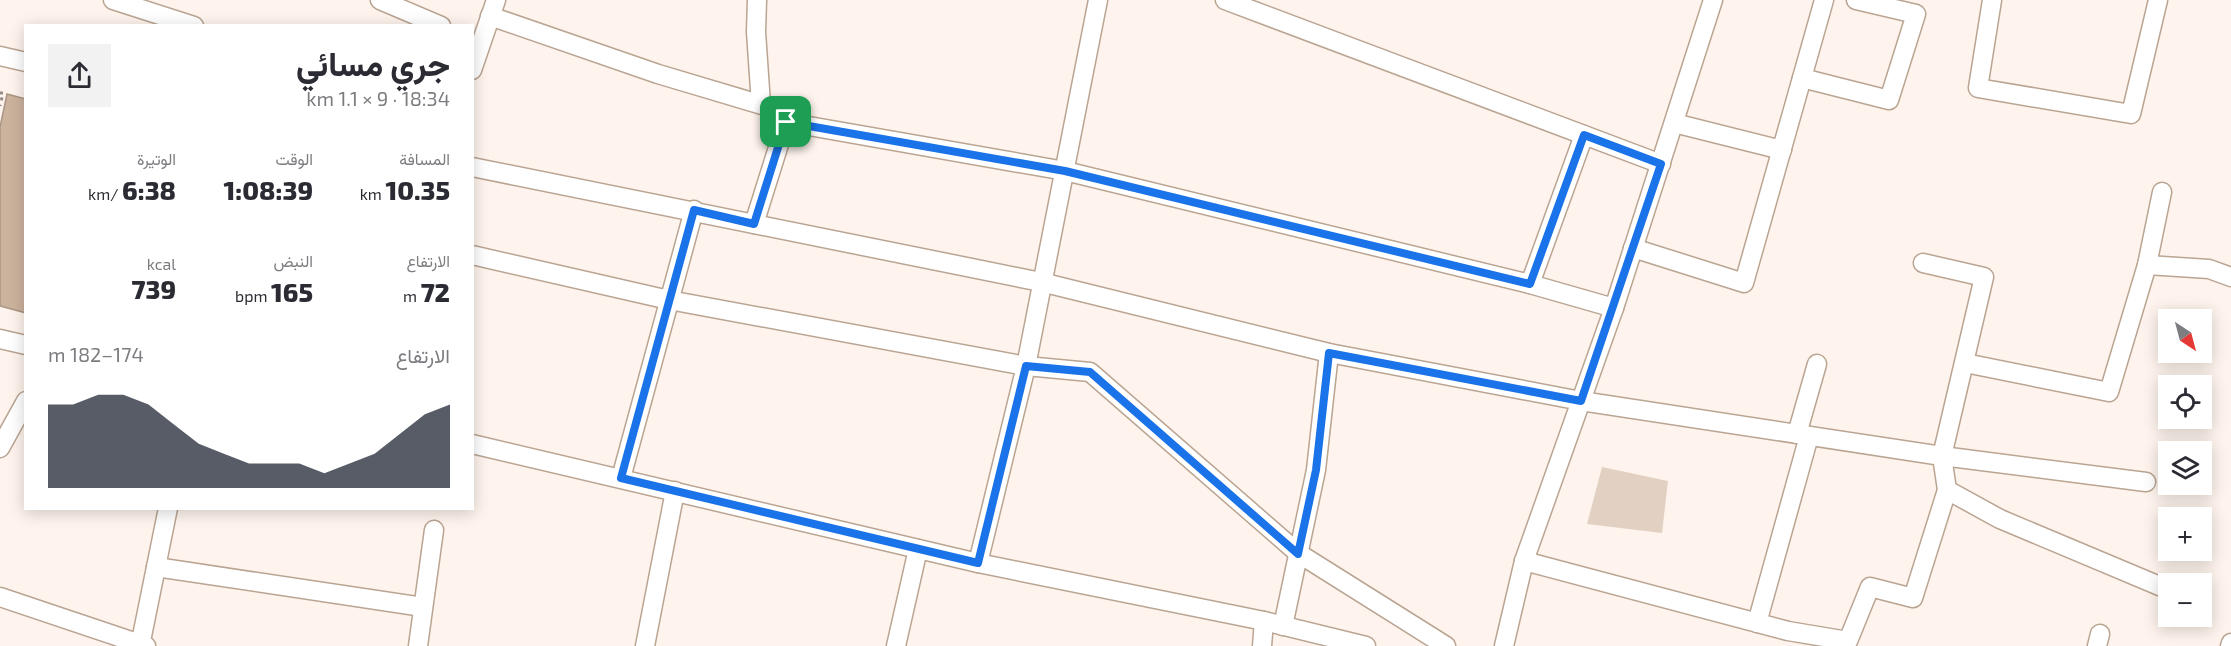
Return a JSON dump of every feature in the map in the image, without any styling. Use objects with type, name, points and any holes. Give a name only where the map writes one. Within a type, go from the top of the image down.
[{"type":"street","points":[[113,0],[188,24]]},
{"type":"street","points":[[380,0],[436,24]]},
{"type":"street","points":[[757,0],[756,32],[761,104]]},
{"type":"street","points":[[978,563],[1026,366],[1098,0]]},
{"type":"street","points":[[1225,0],[1661,164]]},
{"type":"street","points":[[1504,646],[1524,561],[1614,308],[1713,0]]},
{"type":"street","points":[[1633,248],[1744,283],[1824,0]]},
{"type":"street","points":[[1802,78],[1889,100],[1916,15],[1856,0]]},
{"type":"street","points":[[1992,0],[1978,88],[2131,114],[2158,0]]},
{"type":"street","points":[[474,57],[477,39],[493,8],[658,74],[779,110],[786,122],[754,224]]},
{"type":"street","points":[[0,56],[24,62]]},
{"type":"street","points":[[786,122],[1065,171],[1530,284],[1614,308]]},
{"type":"street","points":[[1674,123],[1782,150]]},
{"type":"street","points":[[1530,284],[1584,135]]},
{"type":"street","points":[[474,167],[694,210],[1041,282],[1329,353],[1581,401],[1942,456],[2146,482]]},
{"type":"street","points":[[1965,363],[2109,392],[2147,265],[2162,192]]},
{"type":"street","points":[[621,478],[694,210]]},
{"type":"street","points":[[474,255],[669,300],[1026,366],[1090,372],[1298,554],[1446,646]]},
{"type":"street","points":[[1524,561],[1756,623],[1786,639],[1848,641],[1870,587],[1913,598],[1947,490],[1942,456],[1984,277],[1923,263]]},
{"type":"street","points":[[2147,265],[2209,269],[2231,278]]},
{"type":"street","points":[[0,339],[24,345]]},
{"type":"street","points":[[1283,626],[1316,470],[1329,353]]},
{"type":"street","points":[[1756,623],[1803,435],[1817,364]]},
{"type":"street","points":[[0,448],[24,405]]},
{"type":"street","points":[[474,444],[978,563],[1264,621],[1366,646]]},
{"type":"street","points":[[1947,490],[2000,519],[2158,585]]},
{"type":"street","points":[[645,646],[675,491]]},
{"type":"street","points":[[0,597],[142,646],[168,510]]},
{"type":"street","points":[[418,646],[434,530]]},
{"type":"street","points":[[896,646],[918,549]]},
{"type":"street","points":[[156,567],[423,607]]},
{"type":"street","points":[[1262,646],[1264,621]]},
{"type":"path","points":[[0,93],[3,93],[0,106]]},
{"type":"shaded area","points":[[1602,467],[1668,481],[1662,533],[1587,524]]},
{"type":"building","points":[[7,94],[24,98],[24,312],[0,306],[0,127]]},
{"type":"route","points":[[786,122],[1065,171],[1530,284],[1584,135],[1661,164],[1581,401],[1329,353],[1316,470],[1298,554],[1090,372],[1026,366],[978,563],[621,478],[694,210],[754,224],[786,122]]}]
